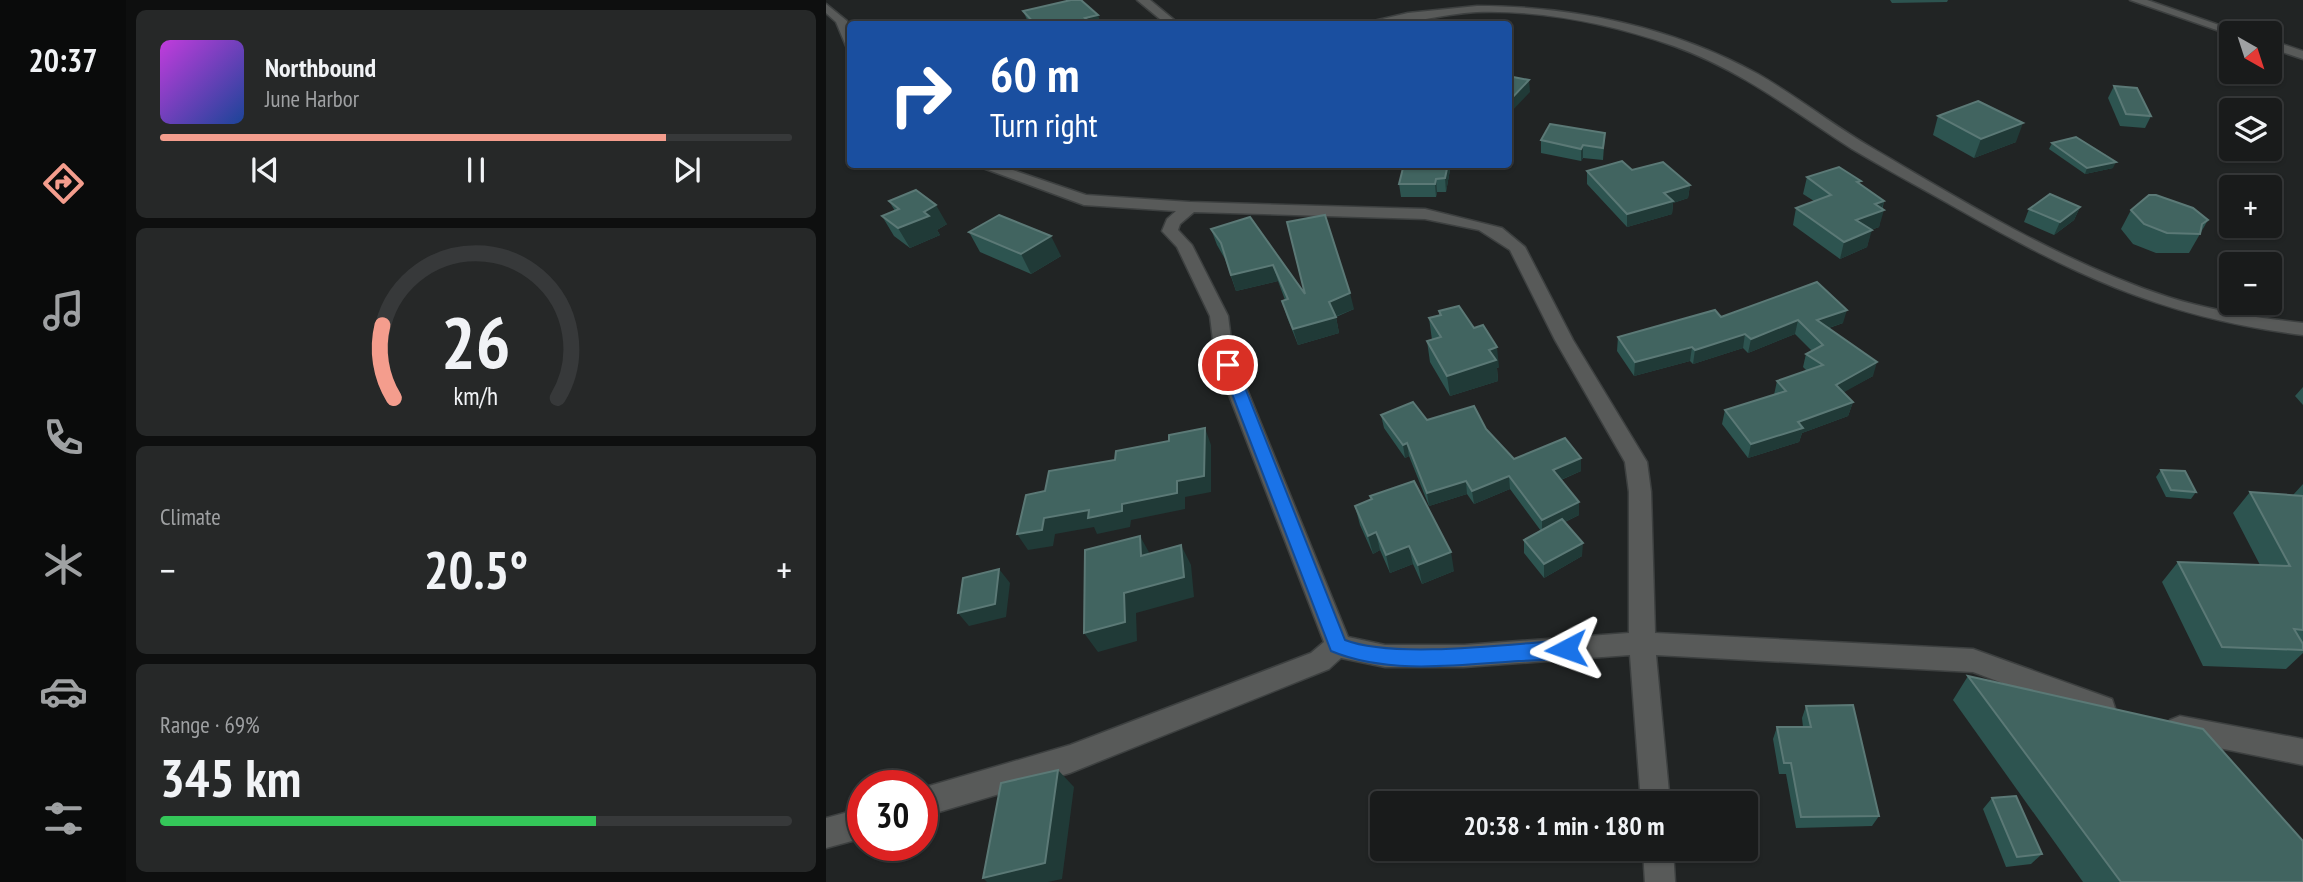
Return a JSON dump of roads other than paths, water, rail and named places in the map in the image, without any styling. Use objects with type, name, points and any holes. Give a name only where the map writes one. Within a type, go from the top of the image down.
[{"type":"street","points":[[1143,0],[1169,21]]},
{"type":"street","points":[[2136,0],[2219,27]]},
{"type":"street","points":[[826,7],[841,21],[847,36]]},
{"type":"street","points":[[1388,21],[1449,12],[1498,9],[1579,19],[1657,38],[1737,68],[1858,146],[2042,252],[2098,279],[2202,313],[2303,329]]},
{"type":"street","points":[[2282,48],[2303,55]]},
{"type":"street","points":[[991,168],[1084,200],[1446,217],[1496,231],[1517,247],[1564,340],[1636,463],[1640,492],[1642,643],[1653,791]]},
{"type":"street","points":[[1190,207],[1172,222],[1170,231],[1184,245],[1219,317],[1223,348],[1234,382],[1338,645],[1354,652],[1385,656],[1464,656],[1642,643],[1973,661],[2070,699],[2119,713]]},
{"type":"street","points":[[938,798],[1070,760],[1164,725],[1320,661],[1338,645]]},
{"type":"street","points":[[2156,723],[2234,741],[2303,752]]},
{"type":"street","points":[[826,833],[847,827]]},
{"type":"street","points":[[1659,861],[1660,882]]}]
